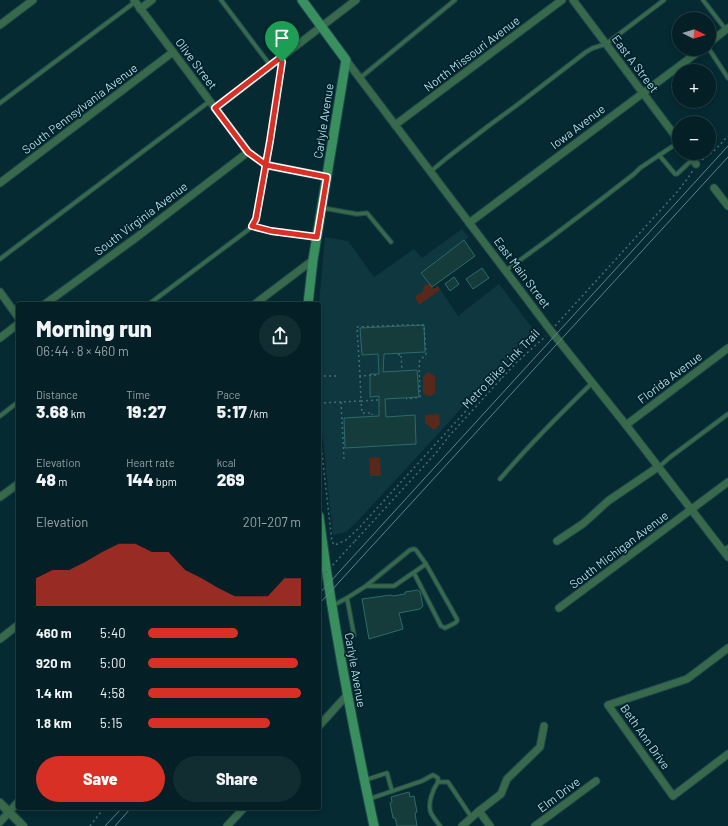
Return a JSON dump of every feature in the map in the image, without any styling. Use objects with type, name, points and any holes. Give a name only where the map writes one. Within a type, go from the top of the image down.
[{"type":"main road","name":"East Main Street","points":[[302,0],[346,60]]},
{"type":"main road","name":"Carlyle Avenue","points":[[308,302],[313,260],[346,60]]},
{"type":"main road","name":"Carlyle Avenue","points":[[321,531],[331,606],[347,695],[374,826]]},
{"type":"street","points":[[0,25],[33,0]]},
{"type":"street","points":[[140,9],[152,0]]},
{"type":"street","points":[[215,108],[356,0]]},
{"type":"street","name":"North Missouri Avenue","points":[[395,125],[562,0]]},
{"type":"street","name":"East A Street","points":[[573,0],[672,131]]},
{"type":"street","name":"Olive Street","points":[[134,1],[248,152],[266,165],[327,177]]},
{"type":"street","points":[[716,38],[727,29]]},
{"type":"street","name":"South Pennsylvania Avenue","points":[[0,183],[173,52]]},
{"type":"street","name":"Iowa Avenue","points":[[469,223],[692,56]]},
{"type":"street","name":"East Main Street","points":[[346,60],[550,330],[691,509],[725,549],[728,557]]},
{"type":"street","name":"South Virginia Avenue","points":[[48,302],[137,237],[248,152]]},
{"type":"street","points":[[714,188],[728,206]]},
{"type":"street","points":[[258,302],[313,260]]},
{"type":"street","points":[[0,292],[16,314]]},
{"type":"street","points":[[0,338],[16,326]]},
{"type":"street","name":"Florida Avenue","points":[[626,425],[728,348]]},
{"type":"street","points":[[557,541],[584,523],[608,501],[658,467]]},
{"type":"street","name":"South Michigan Avenue","points":[[559,608],[728,482]]},
{"type":"street","points":[[0,497],[16,485]]},
{"type":"street","points":[[0,639],[16,627]]},
{"type":"street","name":"Beth Ann Drive","points":[[728,648],[687,679],[608,705],[673,796],[728,754]]},
{"type":"street","points":[[321,724],[347,695]]},
{"type":"street","points":[[462,826],[501,794],[507,779],[540,747],[544,726]]},
{"type":"street","name":"Elm Drive","points":[[535,826],[596,781]]},
{"type":"street","points":[[0,803],[23,826]]},
{"type":"street","points":[[0,822],[16,804]]},
{"type":"street","points":[[227,826],[242,810]]},
{"type":"street","points":[[480,811],[490,826]]},
{"type":"lane","points":[[221,0],[270,65]]},
{"type":"lane","points":[[360,78],[455,0]]},
{"type":"lane","points":[[430,172],[487,126],[586,52],[606,44],[664,0]]},
{"type":"lane","points":[[703,0],[727,29]]},
{"type":"lane","points":[[0,103],[134,1]]},
{"type":"lane","points":[[714,56],[728,78]]},
{"type":"lane","points":[[152,302],[248,230],[256,219],[282,62],[280,58]]},
{"type":"lane","points":[[0,259],[210,101]]},
{"type":"lane","points":[[505,270],[549,239],[612,192],[640,168],[672,146]]},
{"type":"lane","points":[[659,155],[675,174],[695,162]]},
{"type":"lane","points":[[322,207],[357,214],[367,213],[391,242]]},
{"type":"lane","points":[[252,226],[271,231],[317,237]]},
{"type":"lane","points":[[500,479],[560,414],[592,383]]},
{"type":"lane","points":[[0,416],[16,404]]},
{"type":"lane","points":[[658,467],[728,414]]},
{"type":"lane","points":[[331,606],[366,586],[412,549],[416,550],[426,564],[457,619],[455,623],[445,628],[441,626],[414,573]]},
{"type":"lane","points":[[366,586],[394,586],[426,564]]},
{"type":"lane","points":[[347,598],[354,635]]},
{"type":"lane","points":[[364,780],[387,773],[392,791]]},
{"type":"lane","points":[[368,800],[422,781],[433,775],[438,778],[438,782],[430,804],[431,812],[440,826]]},
{"type":"lane","points":[[438,782],[448,782],[472,818]]},
{"type":"path","name":"Metro Bike Link Trail","points":[[321,578],[436,453],[450,435],[501,379],[517,362],[544,338],[678,191],[688,178],[695,162],[714,151],[728,136]]},
{"type":"path","points":[[372,416],[372,413],[362,413],[357,327],[424,325],[426,354],[419,362],[420,397],[406,399]]},
{"type":"path","points":[[398,354],[401,354],[402,370]]},
{"type":"path","points":[[321,376],[338,376]]},
{"type":"path","points":[[360,376],[376,376]]},
{"type":"path","points":[[321,445],[332,542],[335,545],[346,540],[360,528],[495,378],[501,379]]},
{"type":"path","points":[[321,404],[378,400]]},
{"type":"path","points":[[341,402],[344,459]]},
{"type":"path","points":[[90,826],[102,810]]},
{"type":"shaded area","points":[[462,229],[469,237],[421,273],[433,289],[438,286],[458,316],[499,284],[536,333],[501,369],[489,377],[355,524],[346,532],[333,535],[321,421],[321,302],[319,302],[325,237],[348,241],[374,277],[414,249],[422,258]]},
{"type":"shaded area","points":[[429,283],[433,289],[438,286],[440,290],[419,305],[415,297],[423,291],[424,286]]},
{"type":"shaded area","points":[[427,373],[435,376],[435,393],[429,396],[423,393],[423,377]]},
{"type":"shaded area","points":[[439,414],[440,424],[436,429],[433,429],[425,423],[425,415]]},
{"type":"shaded area","points":[[380,457],[381,476],[370,476],[369,458]]},
{"type":"building","points":[[464,240],[475,256],[432,287],[421,273]]},
{"type":"building","points":[[482,268],[489,278],[473,289],[466,279]]},
{"type":"building","points":[[454,277],[459,284],[450,291],[445,284]]},
{"type":"building","points":[[424,325],[425,352],[384,354],[383,372],[417,370],[419,397],[385,399],[386,417],[415,415],[416,444],[345,448],[344,418],[379,416],[379,396],[370,397],[370,374],[379,374],[378,354],[362,355],[360,328]]},
{"type":"building","points":[[418,590],[420,592],[423,606],[420,609],[399,613],[403,629],[369,639],[362,599],[393,596]]},
{"type":"building","points":[[409,792],[410,797],[414,796],[417,812],[415,813],[417,826],[397,826],[395,818],[393,818],[390,803],[392,802],[391,797]]},
{"type":"tram line","points":[[321,592],[728,146]]},
{"type":"tram line","points":[[321,602],[728,157]]},
{"type":"tram line","points":[[105,826],[120,810]]},
{"type":"tram line","points":[[115,826],[129,810]]},
{"type":"route","points":[[282,62],[266,165],[256,219],[252,226],[271,231],[317,237],[327,177],[266,165],[248,152],[215,108],[280,58],[282,62]]}]
